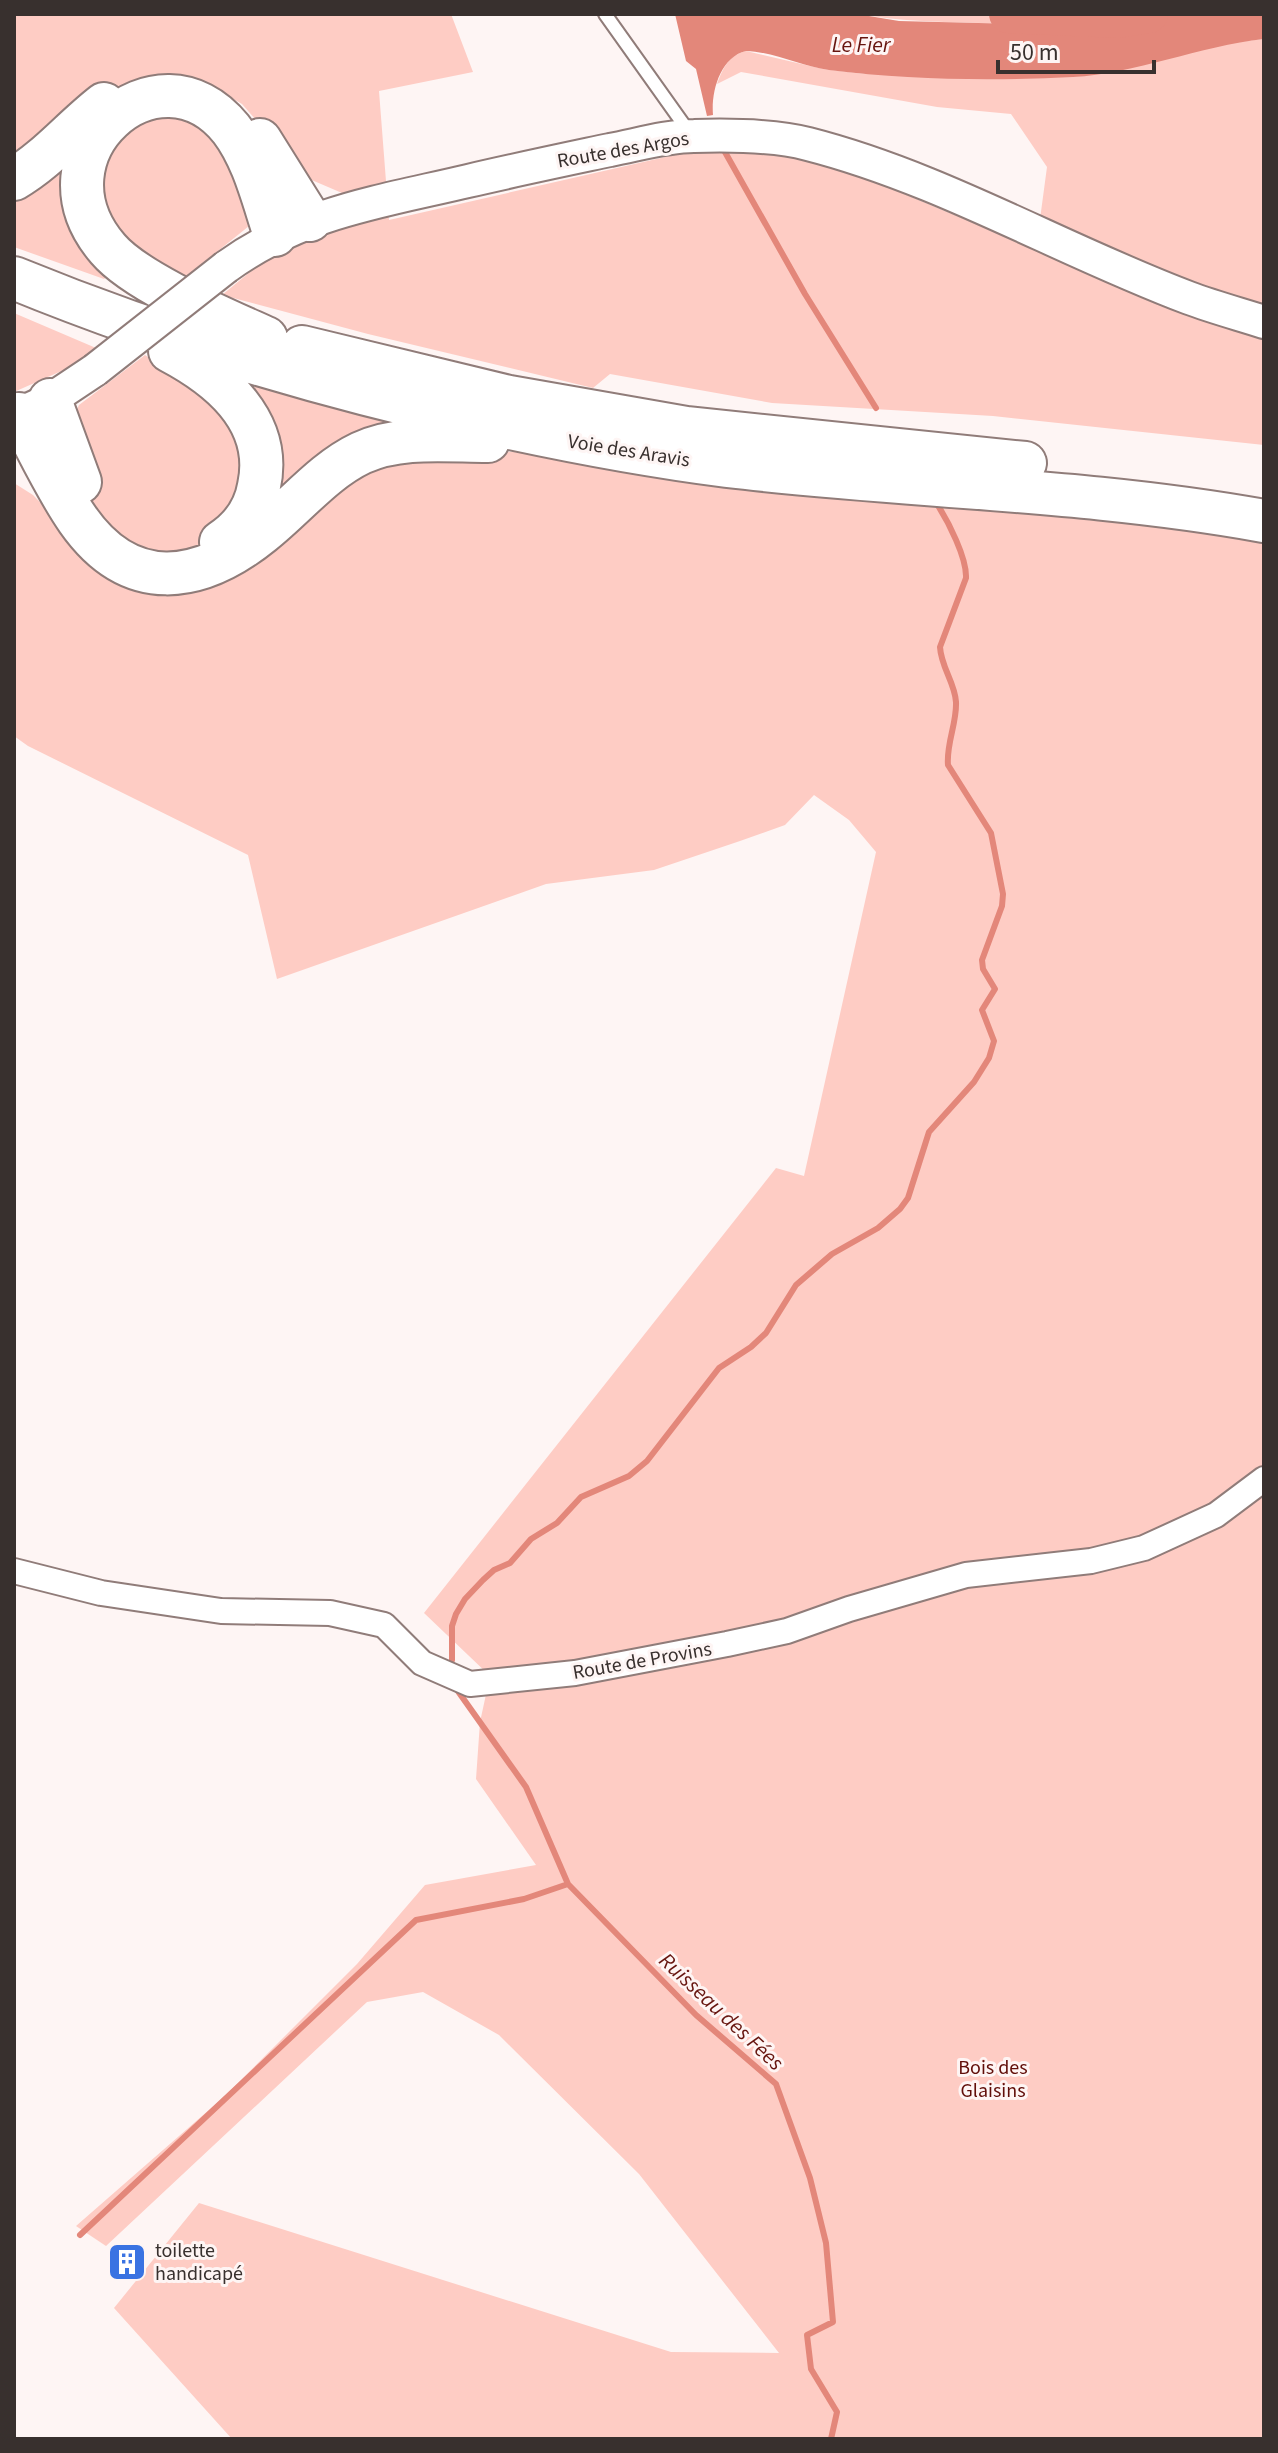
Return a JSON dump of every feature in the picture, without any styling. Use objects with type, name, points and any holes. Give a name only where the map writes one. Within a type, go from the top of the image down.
[{"type":"highway","points":[[14,179],[31,169],[74,127],[120,93],[153,82],[179,83],[218,98],[250,124],[293,228]]},
{"type":"highway","points":[[266,338],[152,280],[108,249],[90,220],[83,198],[83,167],[92,142],[117,114],[144,100],[175,98],[205,107],[224,121],[242,146],[258,182],[293,228]]},
{"type":"highway","name":"Voie des Aravis","points":[[14,254],[266,338],[509,397],[686,428],[764,438],[1208,481],[1264,492]]},
{"type":"highway","name":"Voie des Aravis","points":[[14,278],[87,307],[290,374],[572,442],[725,465],[1107,499],[1264,521]]},
{"type":"highway","points":[[28,409],[92,510],[109,530],[131,546],[158,555],[195,553],[231,536],[247,517],[260,485],[262,452],[241,406],[200,369],[87,307]]},
{"type":"highway","points":[[28,409],[60,491],[88,533],[124,561],[152,572],[167,574],[188,573],[225,559],[266,530],[330,473],[361,453],[375,448],[426,441],[572,442]]},
{"type":"street","name":"Route des Argos","points":[[28,409],[95,370],[226,267],[293,228],[510,171],[691,136],[742,136],[805,143],[876,165],[1189,298],[1264,322]]},
{"type":"street","name":"Route de Provins","points":[[14,1571],[101,1593],[221,1611],[330,1613],[384,1625],[422,1663],[470,1684],[575,1673],[727,1644],[787,1631],[849,1609],[966,1575],[1091,1561],[1144,1548],[1216,1515],[1264,1479]]},
{"type":"lane","points":[[605,14],[691,136]]},
{"type":"green space","points":[[14,14],[451,14],[473,72],[379,91],[389,220],[696,150],[762,148],[859,175],[1036,249],[1047,167],[1011,114],[937,107],[741,72],[717,84],[724,68],[731,59],[746,51],[823,69],[864,74],[1133,66],[1228,43],[1264,39],[1264,445],[993,416],[772,403],[610,374],[593,388],[222,295],[267,258],[334,229],[361,221],[342,193],[307,178],[242,104],[211,86],[172,74],[130,82],[86,109],[14,161]]},
{"type":"green space","points":[[857,14],[1158,14],[1092,22],[1025,24],[918,21]]},
{"type":"green space","points":[[137,112],[219,124],[254,222],[172,288],[94,223],[100,140]]},
{"type":"green space","points":[[66,148],[109,275],[104,279],[14,247],[14,194]]},
{"type":"green space","points":[[14,313],[96,348],[75,365],[14,392]]},
{"type":"green space","points":[[145,355],[215,403],[234,429],[246,481],[220,537],[195,550],[173,553],[150,550],[124,538],[100,516],[80,475],[71,422],[79,405]]},
{"type":"green space","points":[[246,380],[387,419],[390,431],[261,513]]},
{"type":"green space","name":"Bois des Glaisins","points":[[402,449],[521,452],[587,465],[1006,508],[1214,532],[1264,543],[1264,2439],[232,2439],[114,2308],[199,2203],[671,2352],[779,2353],[639,2174],[499,2035],[423,1992],[367,2002],[106,2246],[76,2226],[226,2095],[357,1964],[425,1885],[536,1865],[476,1779],[480,1722],[490,1676],[424,1613],[776,1168],[804,1176],[876,852],[849,820],[814,795],[785,825],[740,841],[654,870],[546,884],[277,979],[248,855],[28,746],[14,736],[14,483],[33,495],[96,559],[142,583],[320,499]]},
{"type":"water","name":"Le Fier","points":[[675,14],[857,14],[899,21],[1055,25],[1117,22],[1158,14],[1264,14],[1264,39],[1096,75],[1012,79],[920,78],[859,73],[819,68],[746,51],[730,60],[724,68],[716,86],[713,115],[707,116],[696,69],[686,61]]},
{"type":"waterway","name":"Le Fier","points":[[1008,14],[1118,19],[1149,14]]},
{"type":"waterway","points":[[721,145],[805,294],[876,408]]},
{"type":"waterway","points":[[452,1660],[452,1626],[456,1614],[483,1580],[494,1570],[510,1563],[531,1539],[557,1523],[581,1497],[629,1476],[647,1461],[719,1368],[766,1333],[796,1285],[832,1254],[878,1228],[900,1209],[908,1198],[929,1132],[974,1082],[989,1058],[994,1041],[982,1010],[995,989],[983,969],[982,960],[1002,906],[1003,894],[991,833],[948,765],[956,702],[940,647],[966,578],[960,550],[937,504]]},
{"type":"waterway","name":"Ruisseau des Fées","points":[[455,1687],[526,1787],[568,1884],[696,2015],[776,2084],[810,2178],[826,2243],[833,2322],[807,2335],[811,2369],[837,2412],[831,2439]]},
{"type":"waterway","points":[[80,2235],[416,1920],[524,1899],[568,1884]]},
{"type":"place","name":"toilette handicapé","points":[[127,2262]]}]
